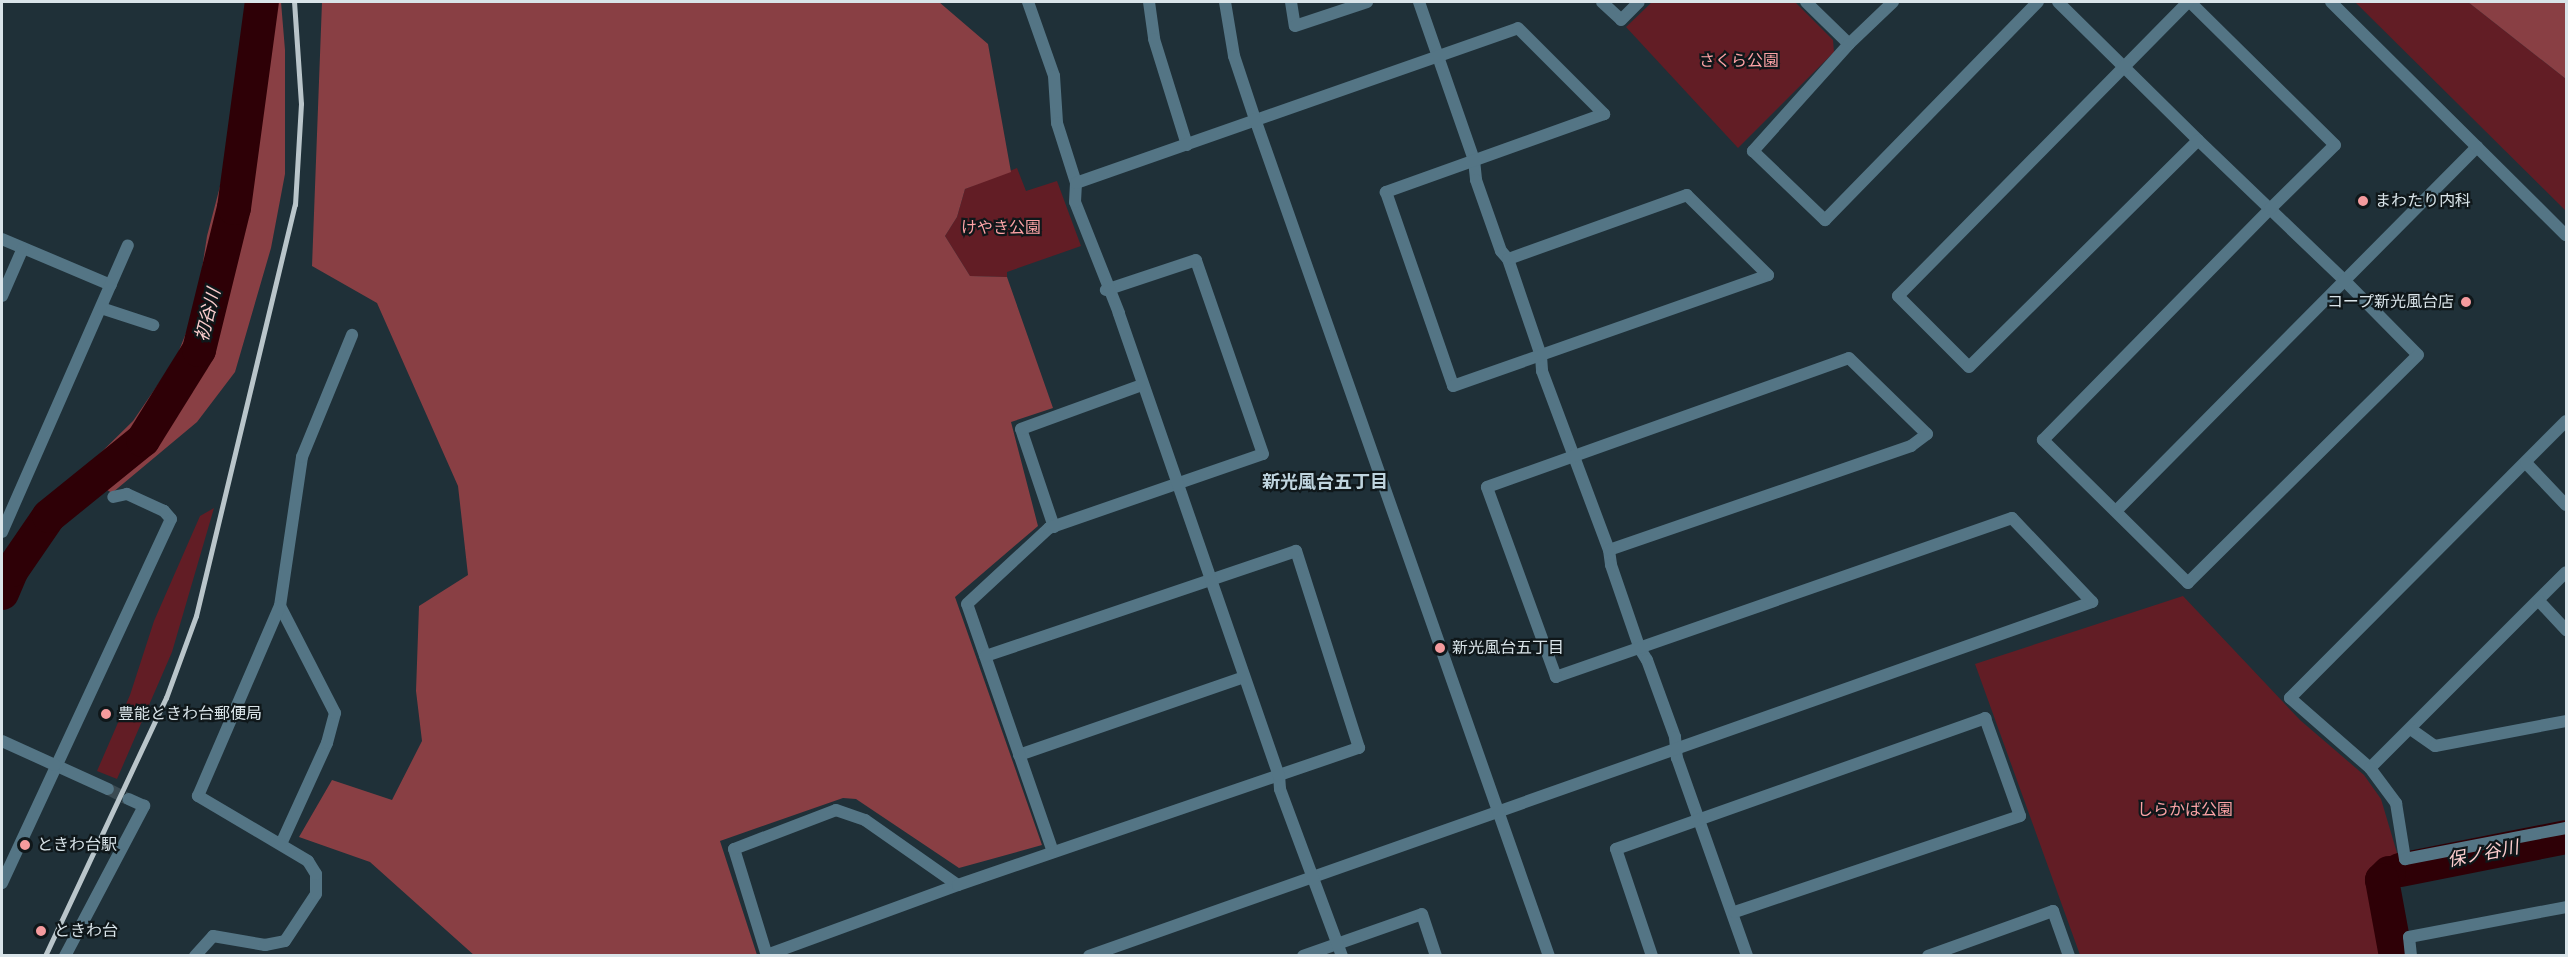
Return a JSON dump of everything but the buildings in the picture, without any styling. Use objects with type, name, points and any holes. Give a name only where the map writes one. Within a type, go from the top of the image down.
[{"type":"street","points":[[1028,2],[1054,76],[1058,123],[1076,183],[1075,202],[1106,290],[1119,313],[1175,483],[1280,776],[1280,789],[1340,949]]},
{"type":"street","points":[[1149,2],[1154,39],[1187,145]]},
{"type":"street","points":[[1225,2],[1234,56],[1549,956]]},
{"type":"street","points":[[1291,2],[1295,26],[1367,2]]},
{"type":"street","points":[[1419,2],[1474,160],[1476,180],[1501,251],[1508,259],[1541,356],[1542,371],[1572,454],[1581,468],[1609,550],[1611,565],[1640,649],[1647,660],[1735,912],[1747,956]]},
{"type":"street","points":[[1602,2],[1621,20],[1639,2]]},
{"type":"street","points":[[1806,2],[1849,44]]},
{"type":"street","points":[[1893,2],[1849,44],[1753,151],[1825,220],[2038,2]]},
{"type":"street","points":[[2058,2],[2124,67],[2198,140],[2270,210],[2344,280],[2418,355],[2188,583],[2043,440],[2270,210],[2335,145],[2189,2],[2124,67],[1898,296],[1969,367],[2198,140]]},
{"type":"street","points":[[2331,2],[2566,235]]},
{"type":"street","points":[[1076,183],[1518,28],[1604,114],[1386,192],[1452,386],[1768,275],[1687,195],[1508,259]]},
{"type":"street","points":[[2116,511],[2477,147]]},
{"type":"street","points":[[2,239],[111,285]]},
{"type":"street","points":[[2,532],[128,245]]},
{"type":"street","points":[[2,296],[23,248]]},
{"type":"street","points":[[1053,852],[966,604],[1054,527],[1263,454],[1196,260],[1106,290]]},
{"type":"street","points":[[101,308],[153,325]]},
{"type":"street","points":[[195,956],[213,936],[265,945],[285,941],[304,917],[316,894],[316,874],[308,861],[198,796],[280,606],[302,457],[352,335]]},
{"type":"street","points":[[1089,956],[1313,875],[2092,602],[2012,518],[1556,677],[1487,487],[1572,454],[1849,358],[1927,434],[1911,446],[1609,550]]},
{"type":"street","points":[[1054,527],[1021,429],[1142,385]]},
{"type":"street","points":[[2566,421],[2526,464],[2290,698],[2370,768],[2397,803],[2405,859],[2566,828]]},
{"type":"street","points":[[2526,464],[2566,505]]},
{"type":"street","points":[[2,883],[5,864],[55,765],[171,519],[164,511],[127,494],[113,497]]},
{"type":"street","points":[[958,885],[865,820],[836,810],[734,849],[767,955],[958,885],[1359,748],[1296,551],[985,656]]},
{"type":"street","points":[[2370,768],[2412,730],[2566,572]]},
{"type":"street","points":[[2539,602],[2566,630]]},
{"type":"street","points":[[280,606],[335,713],[327,743],[281,844]]},
{"type":"street","points":[[1019,755],[1244,677]]},
{"type":"street","points":[[1652,956],[1616,849],[1700,817],[1985,718],[2020,816],[1735,912]]},
{"type":"street","points":[[2412,730],[2434,746],[2566,721]]},
{"type":"street","points":[[2,741],[108,789]]},
{"type":"street","points":[[65,956],[144,806],[128,799]]},
{"type":"street","points":[[2411,956],[2409,937],[2566,907]]},
{"type":"street","points":[[1928,956],[2054,911],[2069,956]]},
{"type":"street","points":[[1303,956],[1340,949],[1422,914],[1436,956]]},
{"type":"green space","name":"さくら公園","points":[[1652,2],[1795,2],[1833,40],[1834,52],[1738,148],[1626,27]]},
{"type":"green space","points":[[2355,2],[2468,2],[2566,79],[2566,211]]},
{"type":"green space","name":"けやき公園","points":[[1017,168],[1026,191],[1057,181],[1081,246],[1007,272],[1007,277],[970,276],[945,236],[957,217],[965,189]]},
{"type":"green space","points":[[214,508],[172,652],[117,779],[97,771],[130,695],[154,621],[200,516]]},
{"type":"green space","name":"しらかば公園","points":[[2183,596],[2300,720],[2364,775],[2381,799],[2400,863],[2377,878],[2391,955],[2080,955],[1975,664]]},
{"type":"shaded area","points":[[253,2],[281,2],[285,50],[285,174],[271,248],[235,372],[197,422],[112,493],[80,473],[133,421],[176,358],[196,308],[207,236],[246,87]]},
{"type":"shaded area","points":[[322,2],[939,2],[988,44],[1011,172],[965,189],[957,217],[945,236],[970,276],[1007,277],[1053,408],[1011,422],[1038,526],[955,597],[1042,845],[959,868],[856,799],[843,798],[720,841],[757,955],[475,956],[370,862],[299,837],[332,780],[392,800],[422,741],[416,691],[419,606],[468,575],[458,486],[377,303],[312,266]]},
{"type":"shaded area","points":[[2468,2],[2566,2],[2566,79]]},
{"type":"waterway","name":"初谷川","points":[[2,593],[12,570],[49,516],[143,440],[199,350],[234,208],[262,2]]},
{"type":"waterway","name":"保ノ谷川","points":[[2400,870],[2566,837]]},
{"type":"waterway","name":"保ノ谷川","points":[[2389,873],[2382,880],[2396,956]]},
{"type":"tunnel","points":[[108,789],[128,799]]},
{"type":"railway","points":[[45,956],[166,698],[196,616],[295,205],[301,104],[294,2]]},
{"type":"place","name":"まわたり内科","points":[[2363,201]]},
{"type":"place","name":"コープ新光風台店","points":[[2466,302]]},
{"type":"place","name":"新光風台五丁目","points":[[1440,648]]},
{"type":"place","name":"豊能ときわ台郵便局","points":[[106,714]]},
{"type":"place","name":"ときわ台駅","points":[[25,845]]},
{"type":"place","name":"ときわ台","points":[[41,931]]},
{"type":"district","name":"新光風台五丁目","points":[[1325,482]]}]
